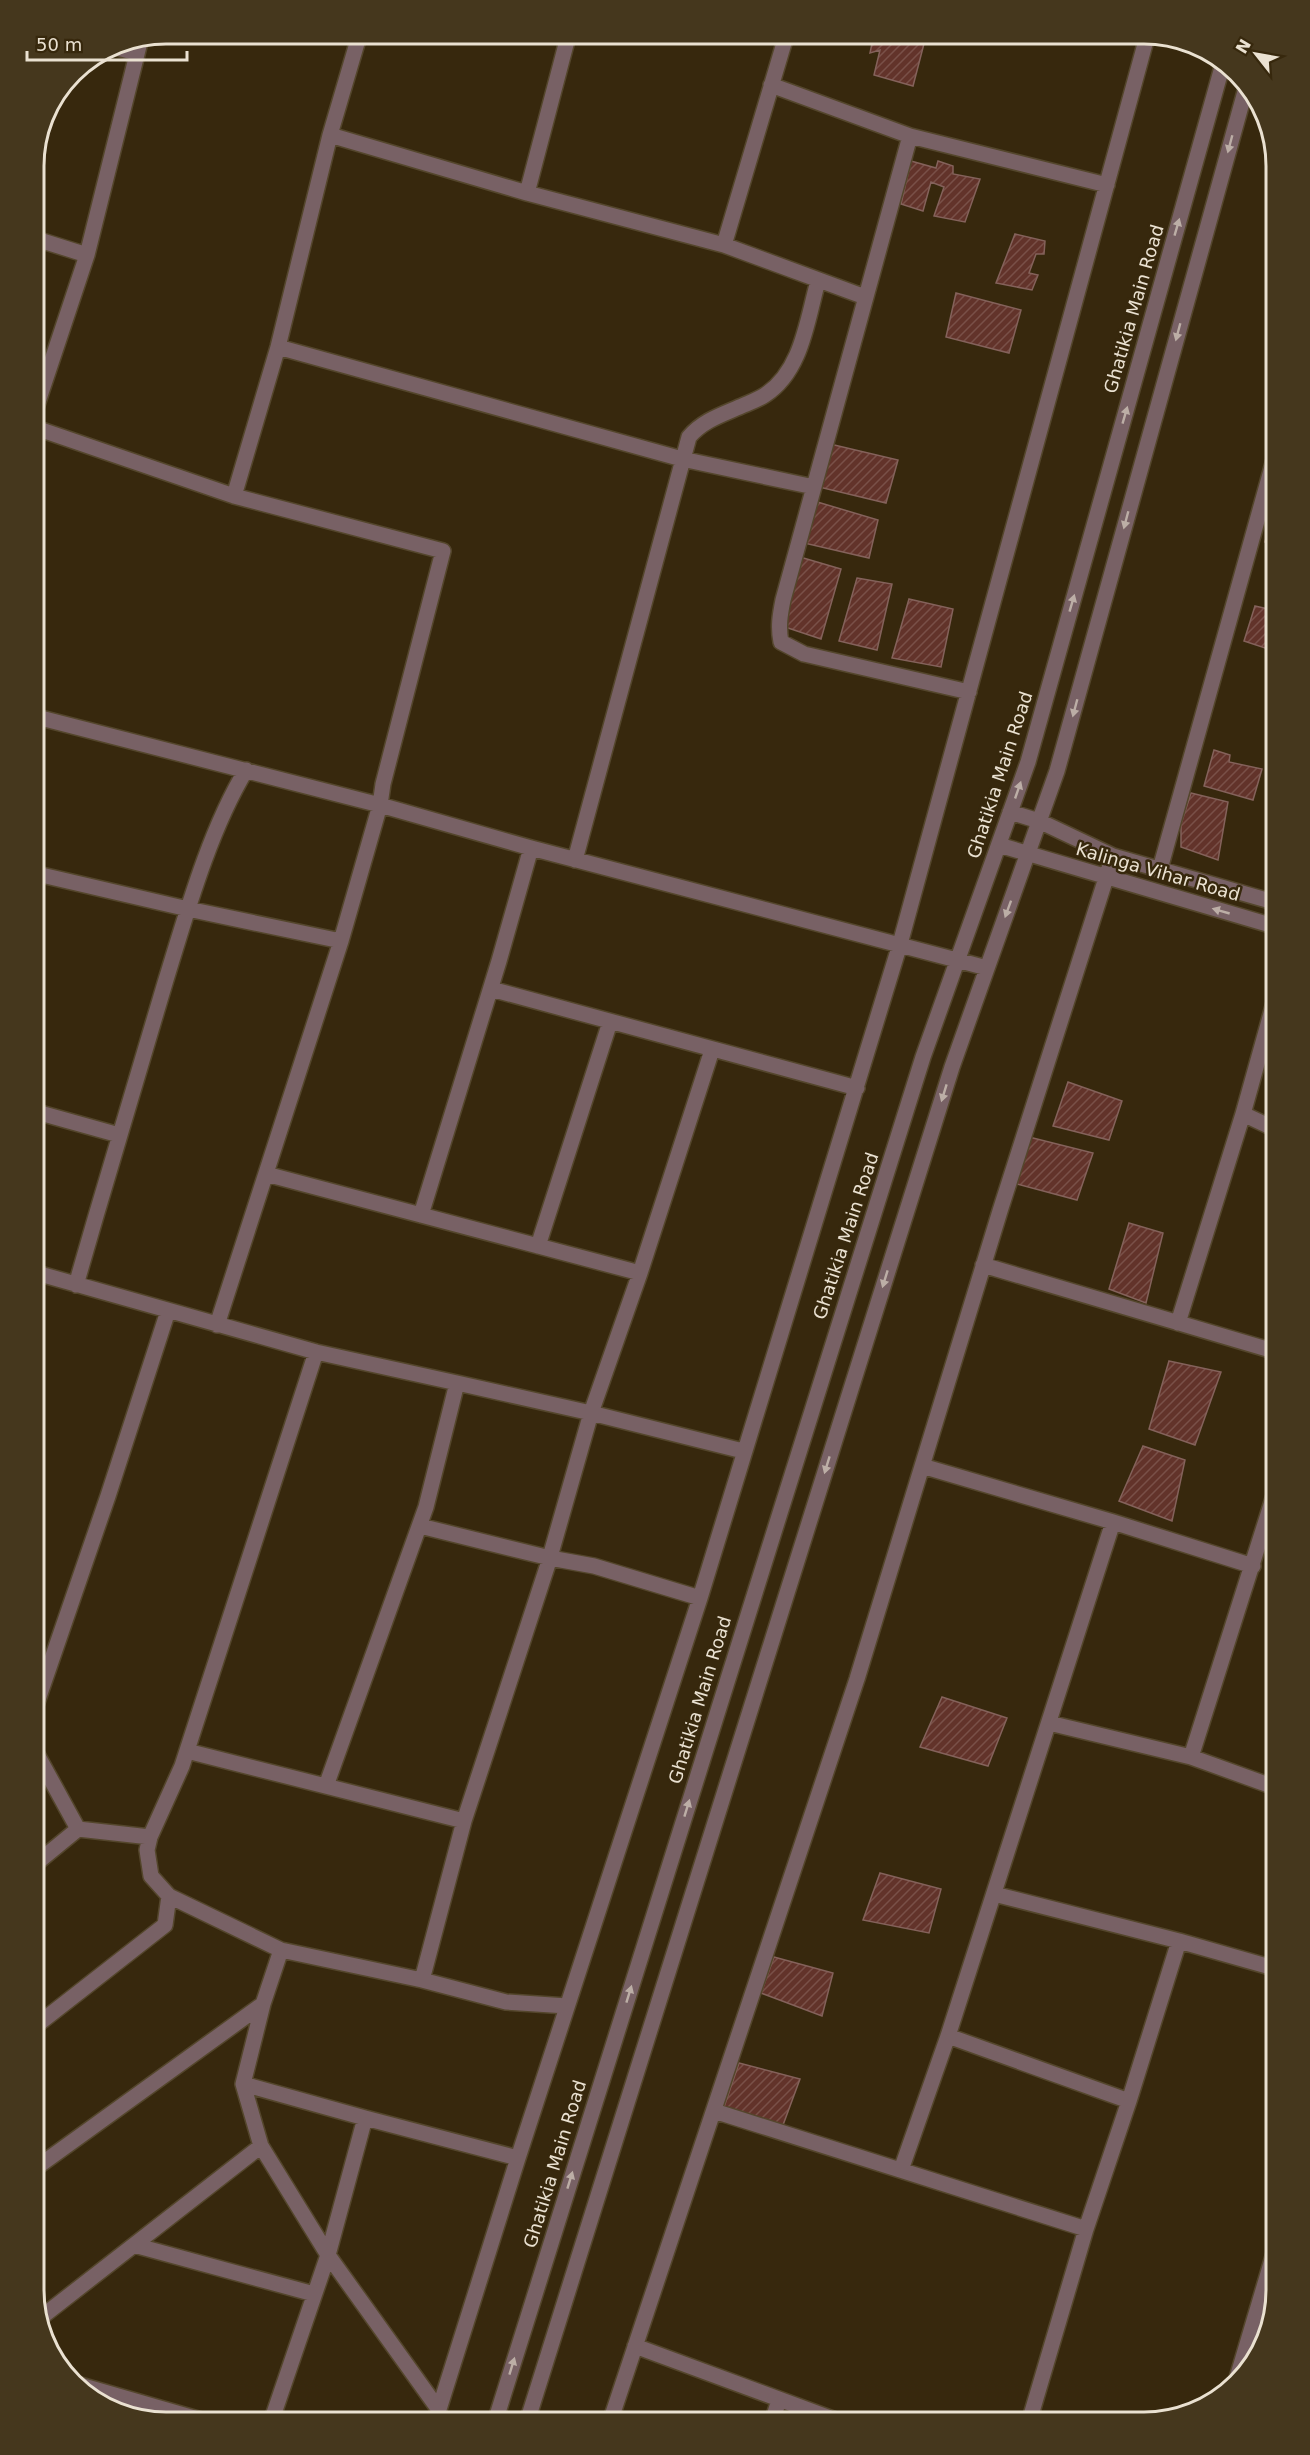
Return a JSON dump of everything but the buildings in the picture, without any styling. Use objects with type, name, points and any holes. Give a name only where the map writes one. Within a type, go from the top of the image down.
[{"type":"street","points":[[234,496],[278,348],[330,135],[357,44]]},
{"type":"street","points":[[527,193],[566,44]]},
{"type":"street","points":[[724,245],[784,44]]},
{"type":"street","points":[[438,2411],[518,2158],[700,1598],[743,1451],[900,944],[1145,44]]},
{"type":"street","points":[[44,384],[87,255],[138,47]]},
{"type":"street","points":[[126,50],[136,53]]},
{"type":"street","name":"Ghatikia Main Road","points":[[498,2411],[919,1069],[1031,751],[1221,71]]},
{"type":"street","points":[[771,85],[910,136],[1107,185]]},
{"type":"street","points":[[530,2411],[952,1067],[1057,771],[1244,96]]},
{"type":"street","points":[[330,135],[527,193],[724,245],[865,297]]},
{"type":"street","points":[[910,136],[778,622],[781,642],[804,654],[969,692]]},
{"type":"street","points":[[44,241],[87,255]]},
{"type":"street","points":[[576,860],[689,437],[705,422],[764,396],[782,380],[792,367],[799,350],[819,281]]},
{"type":"street","points":[[278,348],[682,459],[814,487]]},
{"type":"street","points":[[44,431],[234,496],[443,551],[383,784],[380,805],[341,941],[217,1325]]},
{"type":"street","points":[[1160,869],[1266,488]]},
{"type":"street","points":[[44,719],[380,805],[531,848],[987,968]]},
{"type":"street","points":[[76,1285],[188,909],[230,796],[246,770]]},
{"type":"street","name":"Kalinga Vihar Road","points":[[1010,812],[1040,821],[1113,855],[1266,900]]},
{"type":"street","name":"Kalinga Vihar Road","points":[[999,845],[1266,924]]},
{"type":"street","points":[[421,1215],[491,989],[531,848]]},
{"type":"street","points":[[613,2411],[857,1678],[983,1265],[1113,855]]},
{"type":"street","points":[[44,876],[341,941]]},
{"type":"street","points":[[491,989],[857,1088]]},
{"type":"street","points":[[538,1246],[610,1022]]},
{"type":"street","points":[[1178,1323],[1243,1114],[1266,1031]]},
{"type":"street","points":[[422,1980],[464,1821],[550,1558],[591,1413],[640,1273],[712,1050]]},
{"type":"street","points":[[44,1114],[119,1135]]},
{"type":"street","points":[[1243,1114],[1266,1125]]},
{"type":"street","points":[[266,1174],[640,1273]]},
{"type":"street","points":[[983,1265],[1266,1349]]},
{"type":"street","points":[[44,1275],[316,1352],[591,1413],[743,1451]]},
{"type":"street","points":[[44,1682],[108,1497],[168,1311]]},
{"type":"street","points":[[316,1352],[187,1751],[150,1837],[147,1850],[151,1876],[169,1896],[281,1950],[422,1980],[506,2001],[567,2006]]},
{"type":"street","points":[[326,1786],[420,1526],[457,1383]]},
{"type":"street","points":[[922,1466],[1253,1566]]},
{"type":"street","points":[[901,2170],[948,2036],[1113,1522]]},
{"type":"street","points":[[1191,1757],[1266,1523]]},
{"type":"street","points":[[420,1526],[550,1558],[594,1566],[700,1598]]},
{"type":"street","points":[[1049,1723],[1191,1757],[1266,1784]]},
{"type":"street","points":[[187,1751],[464,1821]]},
{"type":"street","points":[[44,1766],[78,1829]]},
{"type":"street","points":[[44,1857],[78,1829],[150,1837]]},
{"type":"street","points":[[994,1894],[1266,1965]]},
{"type":"street","points":[[44,2019],[165,1925],[169,1896]]},
{"type":"street","points":[[1032,2412],[1086,2229],[1179,1941]]},
{"type":"street","points":[[281,1950],[243,2084],[261,2146],[328,2255],[434,2411]]},
{"type":"street","points":[[44,2162],[264,2004]]},
{"type":"street","points":[[948,2036],[1129,2101]]},
{"type":"street","points":[[243,2084],[518,2158]]},
{"type":"street","points":[[714,2111],[1086,2229]]},
{"type":"street","points":[[275,2411],[328,2255],[365,2118]]},
{"type":"street","points":[[46,2313],[261,2146]]},
{"type":"street","points":[[134,2245],[314,2294]]},
{"type":"street","points":[[1248,2354],[1254,2340],[1266,2289]]},
{"type":"street","points":[[635,2346],[812,2412]]},
{"type":"street","points":[[97,2390],[170,2411]]},
{"type":"street","points":[[775,2412],[779,2400]]}]
